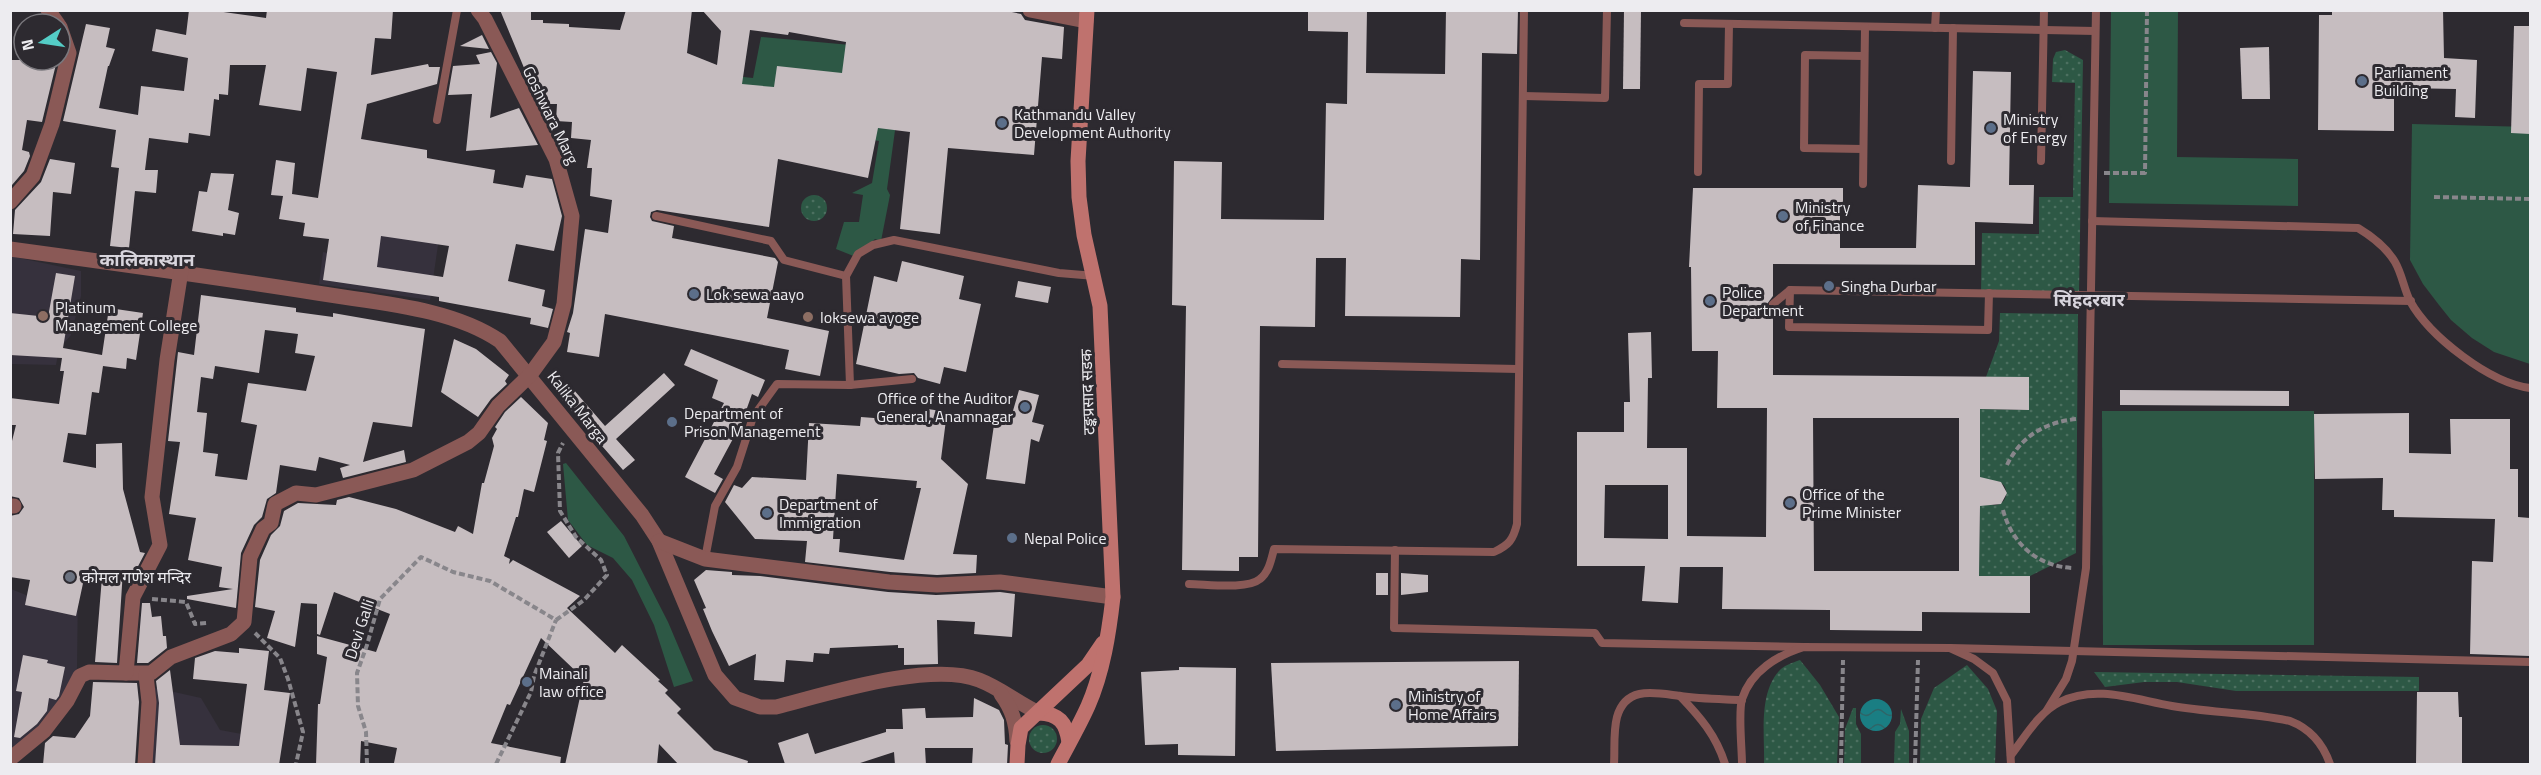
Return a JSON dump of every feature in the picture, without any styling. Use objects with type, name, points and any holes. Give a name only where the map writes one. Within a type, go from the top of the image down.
[{"type":"street","name":"Goshwara Marg","points":[[244,622],[250,557],[263,530],[272,523],[275,504],[296,493],[316,495],[413,470],[468,442],[479,433],[498,406],[530,375],[554,342],[560,321],[572,216],[556,159],[485,18],[478,10]]},
{"type":"street","points":[[1030,10],[1086,16]]},
{"type":"street","name":"टङ्कप्रसाद सडक","points":[[1057,764],[1088,705],[1110,633],[1113,597],[1100,306],[1084,235],[1079,197],[1078,161],[1086,16]]},
{"type":"street","points":[[10,202],[33,176],[52,124],[64,72]]},
{"type":"street","name":"Kalika Marga","points":[[10,249],[181,271],[399,306],[481,328],[501,341],[642,515],[658,542],[715,675],[735,698],[747,704],[776,707],[902,677],[942,675],[976,679],[1039,713]]},
{"type":"street","points":[[126,673],[133,597],[160,545],[152,497],[167,360],[181,271]]},
{"type":"street","points":[[658,542],[705,559],[889,582],[937,585],[1000,582],[1113,597]]},
{"type":"street","points":[[10,759],[44,731],[67,701],[81,676],[89,672],[146,675],[171,657],[231,634],[244,622]]},
{"type":"street","points":[[1017,765],[1021,728],[1029,718],[1039,713],[1088,665],[1110,633]]},
{"type":"street","points":[[145,765],[149,702],[146,675]]},
{"type":"street","points":[[998,689],[1010,705],[1016,722],[1018,745],[1024,759],[1032,765]]},
{"type":"street","points":[[1039,713],[1059,717],[1067,727],[1069,742]]},
{"type":"lane","points":[[437,120],[457,10]]},
{"type":"lane","points":[[1189,584],[1247,585],[1259,580],[1268,570],[1274,549],[1494,552],[1506,547],[1513,539],[1517,524],[1524,10]]},
{"type":"lane","points":[[1523,96],[1605,98],[1607,10]]},
{"type":"lane","points":[[1935,10],[1935,28]]},
{"type":"lane","points":[[2041,161],[2044,10]]},
{"type":"lane","points":[[2011,760],[2066,679],[2074,651],[2086,568],[2096,10]]},
{"type":"lane","points":[[1684,23],[2095,31]]},
{"type":"lane","points":[[1698,172],[1699,84],[1728,84],[1729,24]]},
{"type":"lane","points":[[1863,184],[1865,27]]},
{"type":"lane","points":[[1951,161],[1953,28]]},
{"type":"lane","points":[[1863,149],[1804,148],[1805,55],[1864,56]]},
{"type":"lane","points":[[656,216],[771,242],[784,260],[846,276]]},
{"type":"lane","points":[[2092,221],[2358,228],[2377,240],[2395,262],[2411,301],[2427,324],[2475,364],[2517,386],[2530,388]]},
{"type":"lane","points":[[850,385],[846,276],[858,254],[873,245],[894,240],[1059,273],[1095,276]]},
{"type":"lane","points":[[1773,304],[1790,290],[2411,301]]},
{"type":"lane","points":[[1790,290],[1789,327],[1836,328],[1988,330],[1989,293]]},
{"type":"lane","points":[[1282,364],[1518,369]]},
{"type":"lane","points":[[705,559],[715,506],[737,467],[753,417],[777,384],[850,385],[912,379]]},
{"type":"lane","points":[[1395,550],[1394,628],[1595,633],[1602,643],[1918,647],[2530,662]]},
{"type":"lane","points":[[1742,765],[1742,700],[1754,678],[1768,664],[1784,653],[1804,647]]},
{"type":"lane","points":[[1950,648],[1974,659],[1993,673],[2007,701],[2011,760]]},
{"type":"lane","points":[[1614,765],[1617,717],[1625,703],[1637,694],[1650,691],[1680,696],[1742,700]]},
{"type":"lane","points":[[2047,710],[2061,701],[2076,697],[2121,694],[2172,706],[2273,717],[2290,721],[2307,729],[2320,743],[2330,765]]},
{"type":"lane","points":[[1680,696],[1705,722],[1714,736],[1725,765]]},
{"type":"path","points":[[2093,172],[2145,173],[2147,10]]},
{"type":"path","points":[[2434,197],[2530,199]]},
{"type":"path","points":[[2007,465],[2019,446],[2041,428],[2057,422],[2089,418]]},
{"type":"path","points":[[496,765],[531,692],[534,676],[556,620],[584,600],[607,575],[601,560],[576,537],[560,510],[558,453],[571,428]]},
{"type":"path","points":[[2002,510],[2016,539],[2036,557],[2060,567],[2086,568]]},
{"type":"path","name":"Devi Galli","points":[[367,765],[366,732],[358,706],[357,673],[380,598],[421,557],[453,572],[490,581],[556,620]]},
{"type":"path","points":[[133,597],[186,602],[195,624],[214,623]]},
{"type":"path","points":[[244,622],[280,658],[303,732],[296,765]]},
{"type":"path","points":[[1841,765],[1844,647]]},
{"type":"path","points":[[1915,765],[1918,647]]},
{"type":"shaded area","points":[[444,204],[430,300],[319,284],[323,252],[334,254]]},
{"type":"shaded area","name":"Platinum Management College","points":[[10,256],[81,271],[81,296],[71,335],[59,349],[56,365],[11,364]]},
{"type":"shaded area","points":[[11,589],[36,599],[78,589],[77,668],[61,703],[19,747],[11,748]]},
{"type":"shaded area","points":[[152,687],[201,698],[220,730],[247,735],[243,764],[149,764]]},
{"type":"green space","points":[[2111,11],[2178,11],[2177,157],[2298,159],[2298,206],[2109,203]]},
{"type":"green space","points":[[761,37],[906,50],[887,189],[890,195],[881,241],[875,239],[856,257],[836,249],[844,222],[859,222],[863,195],[852,193],[872,183],[879,141],[816,129],[725,75],[753,78]]},
{"type":"green space","points":[[2065,50],[2083,60],[2079,294],[1981,293],[1982,233],[2039,234],[2039,197],[2073,197],[2075,83],[2052,82],[2053,59],[2056,52]]},
{"type":"green space","points":[[2412,124],[2530,127],[2530,364],[2494,352],[2472,338],[2451,320],[2423,284],[2410,260]]},
{"type":"green space","points":[[814,195],[823,199],[827,208],[823,217],[814,221],[805,217],[801,208],[805,199]]},
{"type":"green space","points":[[2000,313],[2078,314],[2076,553],[2030,576],[1979,576],[1980,499],[1991,505],[1999,504],[2004,500],[2006,494],[2005,487],[2000,482],[1992,481],[1980,486],[1980,409],[2028,410],[1986,377],[1999,341]]},
{"type":"green space","points":[[2102,411],[2314,411],[2314,645],[2103,645]]},
{"type":"green space","points":[[566,463],[624,536],[668,622],[693,681],[674,687],[654,625],[632,580],[613,558],[587,545],[568,520],[563,464]]},
{"type":"green space","points":[[1800,660],[1820,685],[1839,717],[1837,764],[1764,764],[1764,716],[1768,691],[1772,680],[1781,669]]},
{"type":"green space","points":[[1967,665],[1988,689],[1997,711],[1995,764],[1920,764],[1921,719],[1934,688]]},
{"type":"green space","points":[[2094,672],[2419,677],[2419,691],[2236,691],[2177,682],[2144,682],[2105,687]]},
{"type":"green space","points":[[1853,708],[1856,708],[1856,724],[1861,734],[1861,764],[1844,764],[1845,729]]},
{"type":"green space","points":[[1901,709],[1909,731],[1909,764],[1894,764],[1895,732],[1900,724]]},
{"type":"green space","points":[[1043,725],[1053,729],[1057,739],[1053,749],[1043,753],[1033,749],[1029,739],[1033,729]]},
{"type":"water","points":[[1876,699],[1888,703],[1892,715],[1888,727],[1876,731],[1864,727],[1860,715],[1864,703]]},
{"type":"building","points":[[189,10],[209,10],[266,18],[267,10],[393,10],[391,39],[375,38],[371,75],[428,64],[429,67],[440,67],[437,84],[367,104],[361,139],[427,150],[427,158],[495,170],[493,183],[523,188],[526,175],[552,179],[562,216],[554,251],[516,244],[508,281],[545,290],[542,306],[553,309],[548,328],[530,324],[531,318],[439,301],[439,297],[323,280],[329,239],[303,236],[305,223],[279,219],[283,196],[271,195],[276,160],[295,163],[292,194],[318,198],[337,72],[307,68],[301,111],[259,105],[266,65],[230,65],[228,95],[219,94],[219,100],[214,99],[210,136],[189,133],[188,143],[149,138],[145,170],[158,170],[156,193],[135,191],[129,248],[110,246],[119,168],[111,167],[116,130],[63,121],[86,24],[110,28],[106,47],[115,49],[108,66],[99,108],[138,115],[141,86],[184,91],[188,58],[152,51],[156,29],[186,35]],"holes":[[[381,236],[449,246],[443,277],[377,267]]]},
{"type":"building","points":[[500,10],[531,10],[531,20],[543,20],[543,23],[620,30],[626,10],[692,10],[687,53],[717,65],[721,31],[702,10],[1002,10],[1021,14],[1025,20],[1064,27],[1062,59],[1042,57],[1034,155],[948,148],[940,234],[900,229],[910,132],[878,128],[868,178],[778,159],[769,227],[657,210],[651,212],[652,221],[674,226],[672,238],[775,258],[778,262],[767,318],[829,331],[820,376],[785,369],[789,350],[605,314],[599,357],[567,352],[570,333],[567,332],[573,313],[585,229],[608,233],[612,200],[590,196],[592,168],[587,168],[591,140],[571,138],[572,122],[556,121],[557,104],[539,104]],"holes":[[[750,30],[788,35],[789,32],[846,42],[842,73],[777,66],[774,87],[742,84]]]},
{"type":"building","points":[[1367,10],[1366,73],[1445,74],[1446,10],[1518,10],[1517,54],[1482,53],[1480,260],[1461,259],[1460,317],[1345,316],[1346,258],[1316,258],[1315,327],[1260,326],[1258,557],[1239,557],[1239,571],[1182,570],[1186,306],[1172,305],[1174,161],[1222,162],[1221,219],[1324,220],[1326,103],[1347,104],[1348,32],[1308,31],[1308,11]]},
{"type":"building","points":[[1624,10],[1641,10],[1640,89],[1623,89]]},
{"type":"building","name":"Parliament Building","points":[[2332,10],[2443,10],[2444,58],[2477,60],[2475,118],[2455,117],[2456,89],[2405,88],[2405,92],[2394,95],[2394,131],[2318,130],[2319,15],[2332,15]]},
{"type":"building","points":[[2514,26],[2530,26],[2530,134],[2511,133]]},
{"type":"building","points":[[482,35],[489,49],[460,46]]},
{"type":"building","points":[[2269,47],[2270,99],[2242,99],[2240,48]]},
{"type":"building","points":[[491,52],[497,63],[490,118],[519,108],[538,145],[466,151],[472,94],[448,95],[453,66],[480,64],[476,55]]},
{"type":"building","points":[[10,60],[12,60],[12,72],[54,72],[42,122],[27,120],[22,150],[29,152],[30,156],[24,171],[12,185]]},
{"type":"building","points":[[1973,71],[2011,72],[2009,185],[2034,185],[2033,224],[1975,222],[1975,265],[1773,264],[1773,296],[1767,304],[1773,310],[1773,375],[2029,377],[2029,410],[1980,409],[1980,477],[2001,482],[2007,493],[2001,504],[1980,506],[1979,576],[2030,576],[2030,613],[1922,612],[1922,631],[1830,630],[1830,610],[1722,609],[1723,567],[1680,567],[1678,603],[1642,601],[1645,566],[1577,566],[1577,432],[1624,432],[1624,402],[1630,402],[1628,333],[1651,332],[1652,378],[1648,378],[1647,448],[1687,448],[1687,536],[1766,537],[1767,408],[1717,408],[1718,351],[1692,351],[1691,267],[1689,267],[1693,188],[1843,188],[1843,207],[1840,207],[1840,248],[1916,248],[1918,185],[1970,187]],"holes":[[[1813,418],[1959,418],[1959,571],[1814,571]],[[1605,485],[1668,485],[1668,539],[1604,538]]]},
{"type":"building","points":[[50,159],[75,163],[71,194],[53,192],[50,236],[13,234],[15,210],[41,182]]},
{"type":"building","points":[[211,173],[234,174],[228,210],[239,213],[235,235],[223,233],[223,236],[192,231],[199,191],[207,192]]},
{"type":"building","points":[[902,261],[964,276],[959,299],[981,304],[966,372],[944,367],[940,384],[918,378],[914,373],[899,374],[856,364],[874,276],[897,282]]},
{"type":"building","points":[[56,273],[75,276],[63,348],[102,355],[109,308],[143,313],[136,360],[127,358],[126,369],[103,366],[99,393],[92,392],[86,435],[68,433],[63,462],[96,468],[96,444],[122,443],[123,489],[140,552],[145,553],[135,572],[123,570],[117,663],[95,662],[102,577],[85,574],[76,616],[25,605],[30,580],[10,577],[10,516],[19,514],[24,507],[19,498],[10,496],[10,449],[16,425],[10,425],[10,398],[59,404],[64,371],[60,371],[62,358],[10,355],[10,313],[48,317]]},
{"type":"building","points":[[1018,281],[1051,287],[1048,303],[1015,297]]},
{"type":"building","points":[[201,295],[296,308],[296,312],[333,317],[333,313],[425,329],[412,427],[373,422],[363,462],[404,450],[406,462],[343,478],[340,468],[350,465],[319,457],[316,471],[280,465],[276,493],[267,499],[262,517],[254,525],[241,553],[236,608],[187,599],[187,596],[233,589],[219,587],[222,567],[188,560],[196,518],[169,514],[180,442],[168,441],[178,352],[194,355]],"holes":[[[265,330],[298,334],[295,353],[315,356],[306,391],[248,383],[241,422],[257,425],[247,480],[215,476],[218,454],[203,452],[207,413],[197,412],[201,377],[213,379],[215,366],[259,373]]]},
{"type":"building","points":[[454,339],[476,349],[509,375],[505,381],[507,384],[491,399],[478,417],[441,392]]},
{"type":"building","points":[[691,349],[765,380],[758,397],[752,394],[742,422],[714,474],[723,479],[715,493],[685,477],[724,403],[712,398],[718,380],[684,365]]},
{"type":"building","points":[[664,373],[675,385],[616,439],[635,460],[623,470],[561,399],[573,389],[605,426]]},
{"type":"building","points":[[1019,390],[1039,395],[1032,422],[1044,425],[1039,442],[1031,439],[1025,484],[986,479],[995,418],[1010,421]]},
{"type":"building","points":[[2120,390],[2289,391],[2289,406],[2120,405]]},
{"type":"building","points":[[521,397],[548,423],[544,440],[547,441],[534,492],[524,489],[518,517],[516,517],[504,556],[510,559],[509,564],[513,560],[580,596],[567,608],[615,653],[622,645],[660,680],[658,681],[668,690],[665,693],[681,709],[677,713],[714,750],[748,761],[747,765],[679,765],[659,744],[657,765],[565,765],[584,679],[541,638],[510,705],[507,704],[491,743],[561,757],[560,765],[404,765],[394,763],[397,748],[361,741],[360,765],[316,765],[318,704],[320,704],[327,657],[317,654],[317,636],[376,652],[390,614],[334,592],[320,635],[317,634],[317,604],[301,603],[295,647],[267,638],[275,611],[255,607],[260,560],[271,535],[280,526],[284,511],[298,503],[336,505],[337,500],[349,497],[396,509],[455,532],[458,526],[473,534],[482,483],[484,483],[494,446],[492,438],[497,429],[495,427],[505,412]]},
{"type":"building","points":[[928,409],[947,412],[941,459],[968,484],[953,554],[977,555],[976,573],[937,575],[890,572],[805,562],[807,541],[755,539],[725,502],[734,485],[742,488],[752,477],[806,480],[809,423],[860,426],[861,417],[926,422]],"holes":[[[837,474],[917,481],[916,488],[921,488],[904,560],[839,552],[840,539],[833,539]]]},
{"type":"building","points":[[2409,413],[2409,453],[2451,454],[2450,419],[2510,419],[2510,469],[2518,469],[2518,517],[2530,518],[2530,656],[2470,654],[2472,561],[2493,562],[2495,519],[2394,517],[2394,510],[2382,510],[2383,478],[2315,479],[2314,414]]},
{"type":"building","points":[[561,521],[582,546],[569,558],[547,532]]},
{"type":"building","points":[[706,570],[732,572],[732,575],[760,576],[888,592],[936,595],[1000,592],[1015,594],[1012,637],[974,634],[975,622],[937,620],[938,664],[904,665],[904,648],[898,648],[898,645],[830,648],[829,654],[814,653],[813,662],[786,660],[784,682],[754,680],[756,654],[729,666],[712,631],[703,609],[706,608],[694,580]]},
{"type":"building","points":[[1376,573],[1388,573],[1388,595],[1376,595]]},
{"type":"building","points":[[1401,573],[1428,575],[1428,592],[1401,595]]},
{"type":"building","points":[[142,603],[150,603],[152,617],[161,616],[163,636],[166,636],[167,648],[148,663],[137,663]]},
{"type":"building","points":[[239,648],[269,651],[264,690],[290,693],[279,765],[155,765],[159,703],[156,681],[170,670],[180,745],[239,746],[247,684],[193,679],[195,658],[215,651],[239,653]]},
{"type":"building","points":[[23,655],[48,660],[47,663],[65,667],[59,696],[56,700],[49,698],[47,711],[37,724],[20,738],[14,737],[22,692],[16,691]]},
{"type":"building","name":"Ministry of Home Affairs","points":[[1519,661],[1518,746],[1276,751],[1271,663]]},
{"type":"building","points":[[1179,667],[1236,668],[1235,756],[1178,755],[1178,744],[1145,745],[1141,672],[1179,670]]},
{"type":"building","points":[[93,682],[137,683],[139,702],[135,765],[43,765],[45,743],[53,736],[75,738],[90,716]]},
{"type":"building","points":[[2417,692],[2458,692],[2459,717],[2462,717],[2462,765],[2416,765]]},
{"type":"building","points":[[974,698],[999,710],[1004,720],[1005,744],[1008,745],[1007,765],[972,765],[973,748],[925,748],[926,765],[895,765],[894,752],[854,765],[785,764],[778,743],[808,733],[815,754],[886,732],[886,729],[903,729],[902,709],[925,708],[926,718],[973,717]]},
{"type":"place","name":"Parliament Building","points":[[2362,81]]},
{"type":"place","name":"Kathmandu Valley Development Authority","points":[[1002,123]]},
{"type":"place","name":"Ministry of Energy","points":[[1991,128]]},
{"type":"place","name":"Ministry of Finance","points":[[1783,216]]},
{"type":"place","name":"Singha Durbar","points":[[1829,286]]},
{"type":"place","name":"Lok sewa aayo","points":[[694,294]]},
{"type":"place","name":"Police Department","points":[[1710,301]]},
{"type":"place","name":"Platinum Management College","points":[[43,316]]},
{"type":"place","name":"loksewa ayoge","points":[[808,317]]},
{"type":"place","name":"Office of the Auditor General, Anamnagar","points":[[1025,407]]},
{"type":"place","name":"Department of Prison Management","points":[[672,422]]},
{"type":"place","name":"Office of the Prime Minister","points":[[1790,503]]},
{"type":"place","name":"Department of Immigration","points":[[767,513]]},
{"type":"place","name":"Nepal Police","points":[[1012,538]]},
{"type":"place","name":"कोमल गणेश मन्दिर","points":[[70,577]]},
{"type":"place","name":"Mainali law office","points":[[527,682]]},
{"type":"place","name":"Ministry of Home Affairs","points":[[1396,705]]},
{"type":"district","name":"कालिकास्थान","points":[[147,260]]},
{"type":"district","name":"सिंहदरबार","points":[[2089,300]]}]
